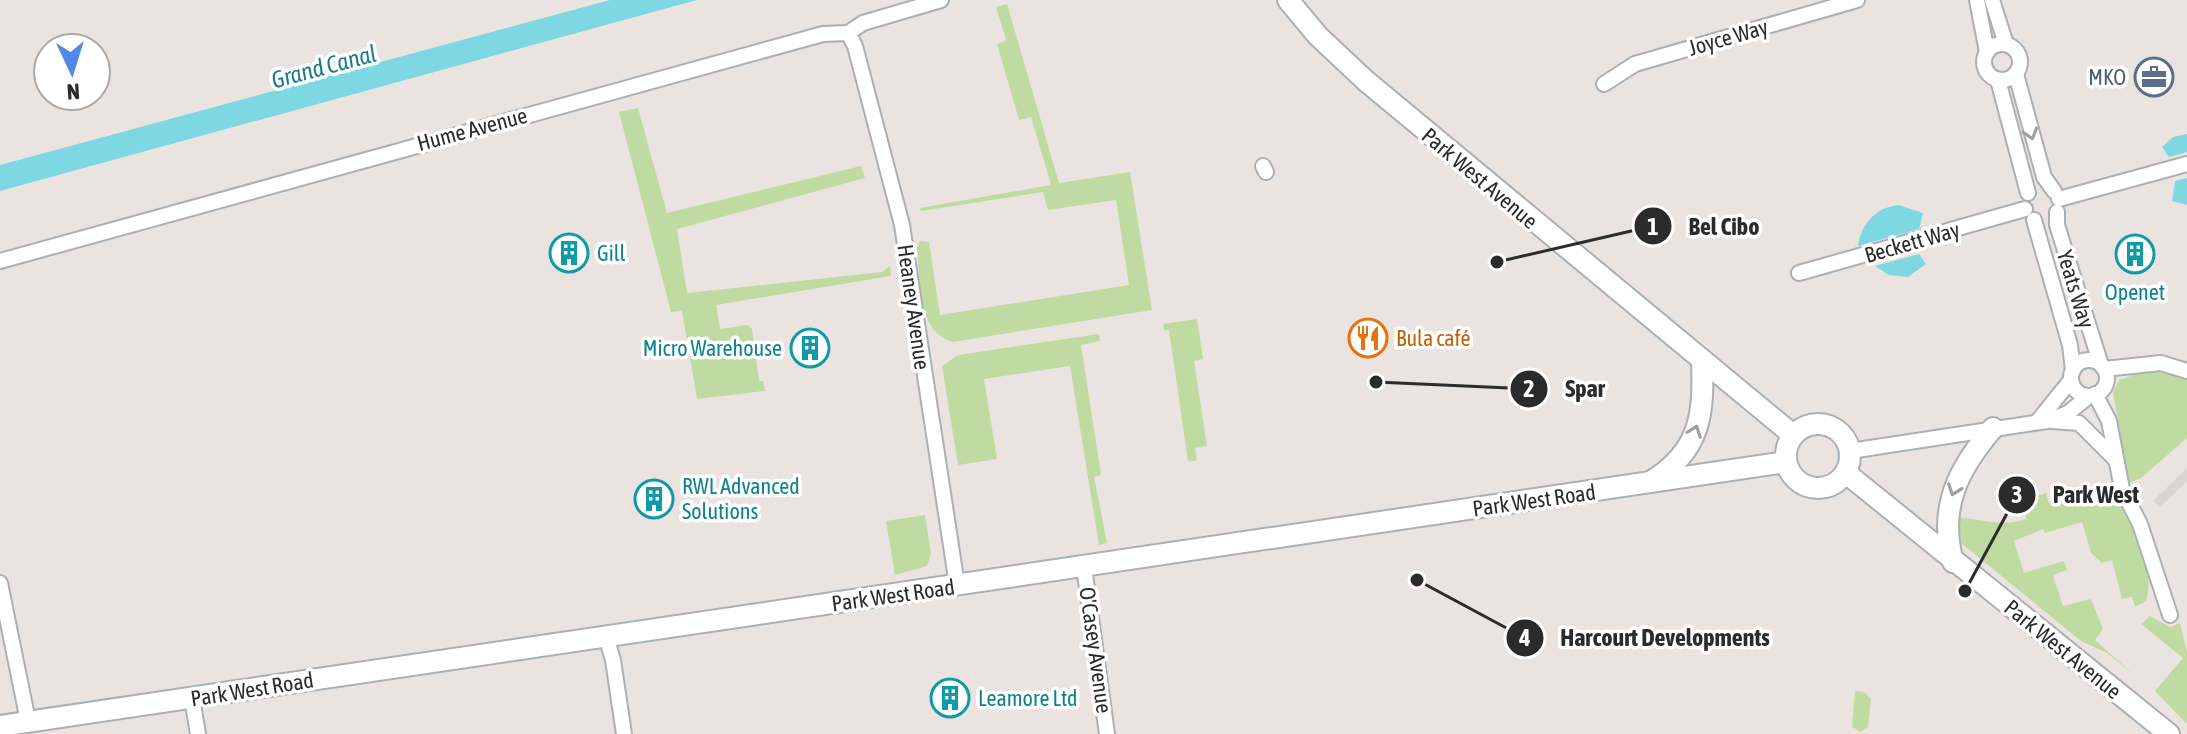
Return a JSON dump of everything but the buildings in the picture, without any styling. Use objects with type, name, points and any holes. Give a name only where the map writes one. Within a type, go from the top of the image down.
[{"type":"street","name":"Hume Avenue","points":[[0,261],[808,38],[837,31],[848,33],[863,23],[941,0]]},
{"type":"street","name":"Park West Avenue","points":[[1288,0],[1318,36],[1366,81],[1793,435]]},
{"type":"street","name":"Joyce Way","points":[[1604,84],[1635,64],[1857,0]]},
{"type":"street","points":[[1977,0],[1987,52],[1985,70],[1998,80],[2028,193],[2030,215]]},
{"type":"street","points":[[1992,0],[2006,44],[2019,57],[2016,74],[1998,80]]},
{"type":"street","name":"Heaney Avenue","points":[[848,33],[858,55],[895,188],[957,585]]},
{"type":"street","points":[[1987,52],[1995,45],[2006,44]]},
{"type":"street","name":"Yeats Way","points":[[2016,74],[2044,177],[2057,201],[2060,236],[2103,367]]},
{"type":"street","points":[[2028,193],[2044,187],[2057,201],[2187,164]]},
{"type":"street","name":"Beckett Way","points":[[1799,273],[2030,215],[2044,221],[2057,201]]},
{"type":"street","name":"Yeats Way","points":[[2030,215],[2070,345],[2072,375]]},
{"type":"street","points":[[1649,483],[1685,454],[1694,436],[1703,407],[1702,360]]},
{"type":"street","points":[[2042,421],[2072,375],[2086,360],[2103,367],[2161,363],[2187,371]]},
{"type":"street","points":[[1850,451],[2042,421],[2068,413],[2106,384],[2103,367]]},
{"type":"street","points":[[2072,375],[2079,393],[2092,395],[2109,421],[2122,489],[2140,524],[2170,615]]},
{"type":"street","points":[[2042,421],[2079,423],[2116,460]]},
{"type":"street","points":[[1811,424],[1832,426],[1840,432],[1850,451],[1846,473],[1829,486],[1818,488],[1797,481],[1786,462],[1788,443],[1793,435],[1811,424]]},
{"type":"street","points":[[1953,562],[1947,536],[1951,496],[1975,450],[1993,428]]},
{"type":"street","name":"Park West Road","points":[[0,726],[1786,462]]},
{"type":"street","name":"Park West Avenue","points":[[1846,473],[2169,734]]},
{"type":"street","name":"O'Casey Avenue","points":[[1084,567],[1107,734]]},
{"type":"street","points":[[0,583],[28,721]]},
{"type":"street","points":[[606,637],[613,660],[624,734]]},
{"type":"street","points":[[192,698],[198,734]]},
{"type":"green space","points":[[1007,4],[1059,183],[1130,172],[1152,310],[953,342],[932,328],[926,316],[919,275],[917,248],[920,241],[929,242],[940,315],[1129,285],[1116,200],[1048,210],[1043,192],[921,211],[920,208],[1051,185],[1031,117],[1019,120],[997,44],[1006,40],[996,7]]},
{"type":"green space","points":[[638,108],[667,213],[861,166],[865,178],[677,229],[687,293],[882,272],[890,266],[891,276],[716,305],[720,329],[748,325],[752,329],[759,381],[763,381],[765,391],[697,399],[682,311],[671,312],[619,112]]},
{"type":"green space","points":[[1197,319],[1203,359],[1194,361],[1207,446],[1195,448],[1197,460],[1188,462],[1169,330],[1164,330],[1163,324]]},
{"type":"green space","points":[[1099,334],[1100,341],[1081,345],[1101,475],[1094,477],[1107,543],[1099,545],[1070,366],[984,379],[997,459],[958,465],[942,366],[958,355]]},
{"type":"green space","points":[[2142,372],[2169,373],[2187,378],[2187,438],[2141,478],[2129,483],[2113,393],[2119,380]]},
{"type":"green space","points":[[2095,482],[2110,486],[2139,542],[2148,572],[2146,601],[2135,607],[2132,597],[2122,599],[2112,560],[2102,563],[2091,553],[2082,522],[2045,533],[2043,529],[2014,541],[2024,573],[2064,561],[2067,570],[2053,575],[2063,606],[2091,599],[2103,629],[2095,640],[2134,675],[2107,653],[2081,641],[1955,538],[1952,517],[1998,523],[2017,522],[2026,519],[2026,500],[2046,493],[2049,503],[2096,492]]},
{"type":"green space","points":[[925,515],[931,554],[927,566],[895,575],[886,521]]},
{"type":"green space","points":[[2150,616],[2170,627],[2180,623],[2187,653],[2187,724],[2155,691],[2183,658],[2141,624]]},
{"type":"green space","points":[[1855,691],[1864,692],[1871,699],[1868,727],[1861,732],[1852,727]]},
{"type":"shaded area","points":[[2187,468],[2187,481],[2160,507],[2153,501]]},
{"type":"water","points":[[610,0],[697,0],[0,191],[0,165]]},
{"type":"water","points":[[2187,134],[2187,152],[2169,157],[2162,147],[2173,137]]},
{"type":"water","points":[[2187,178],[2187,205],[2172,201],[2175,181]]},
{"type":"water","points":[[1898,205],[1923,213],[1919,229],[1858,246],[1870,218]]},
{"type":"water","points":[[1919,254],[1926,264],[1908,277],[1889,275],[1875,266]]},
{"type":"place","name":"MKO","points":[[2154,77]]},
{"type":"place","name":"Gill","points":[[569,253]]},
{"type":"place","name":"Openet","points":[[2135,254]]},
{"type":"place","name":"Bel Cibo","points":[[1497,262]]},
{"type":"place","name":"Bula café","points":[[1368,338]]},
{"type":"place","name":"Micro Warehouse","points":[[810,348]]},
{"type":"place","name":"Spar","points":[[1376,382]]},
{"type":"place","name":"RWL Advanced Solutions","points":[[654,499]]},
{"type":"place","name":"Harcourt Developments","points":[[1417,580]]},
{"type":"place","name":"Park West","points":[[1965,591]]},
{"type":"place","name":"Leamore Ltd","points":[[950,698]]},
{"type":"water label","name":"Grand Canal","points":[[324,67]]}]
